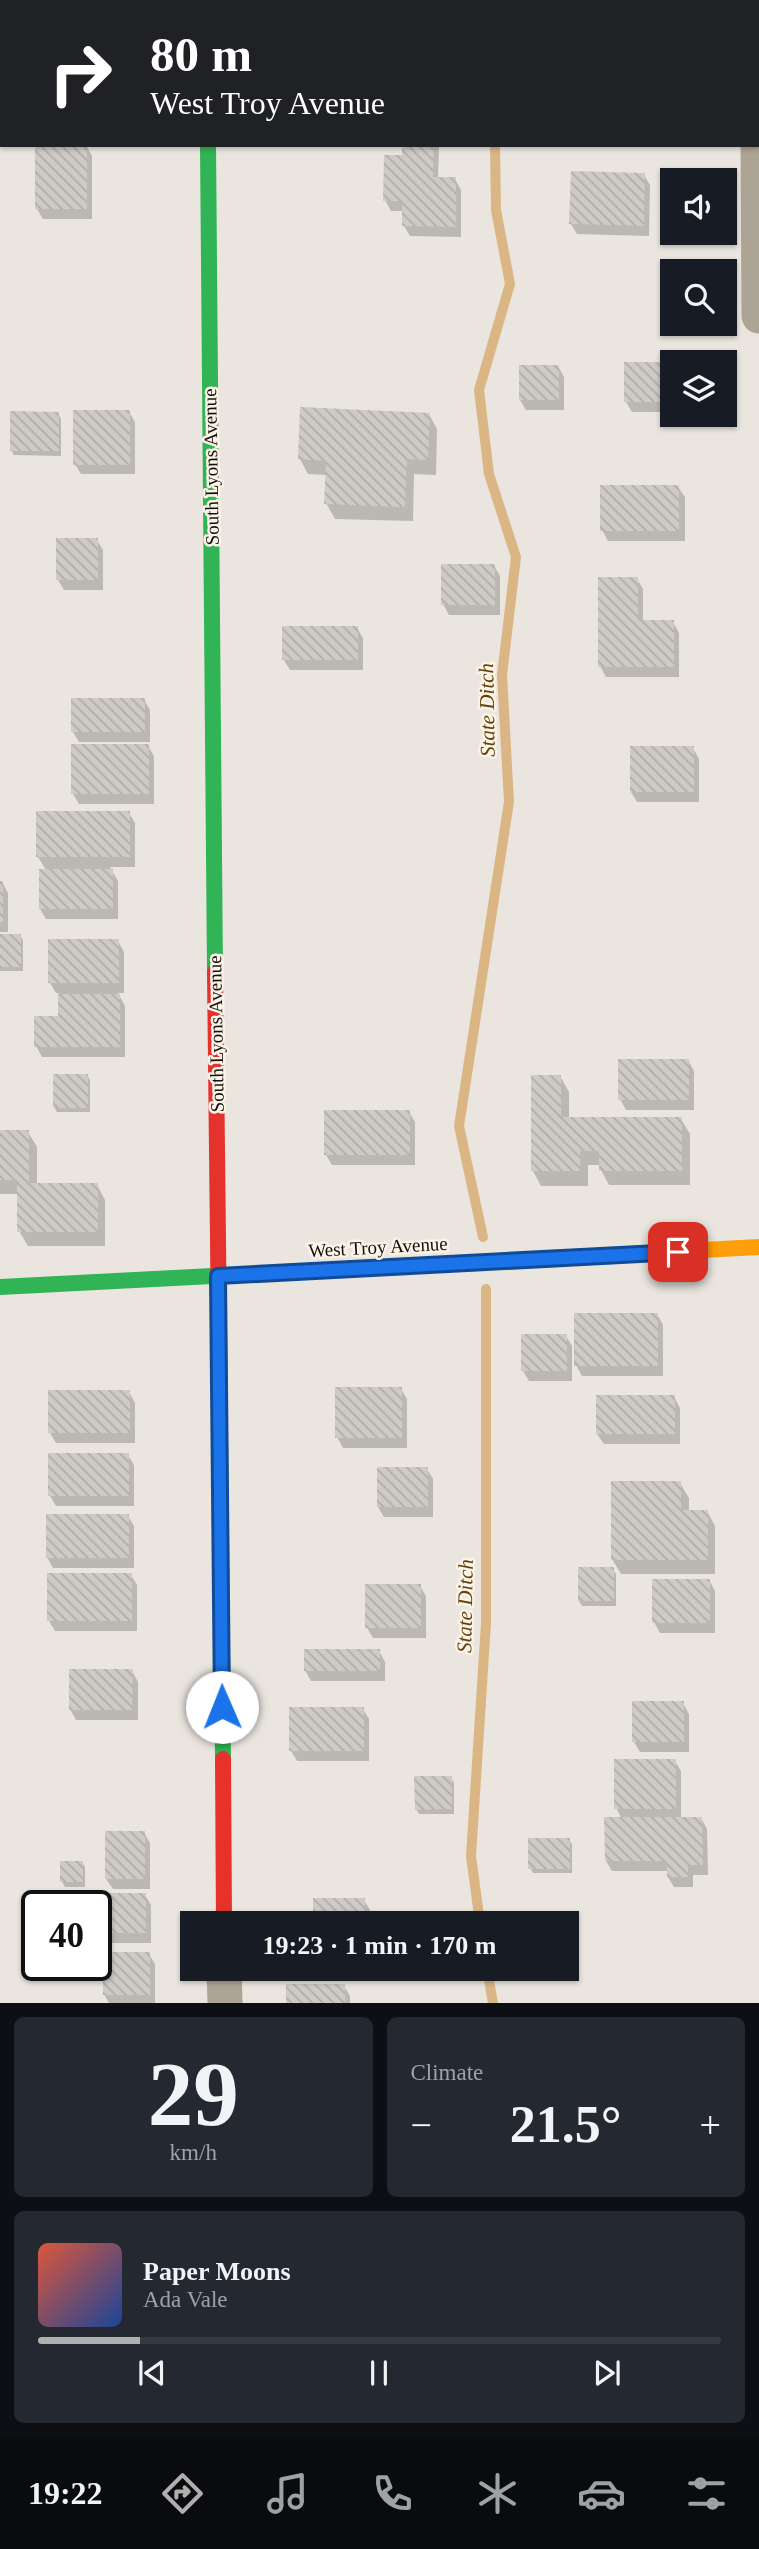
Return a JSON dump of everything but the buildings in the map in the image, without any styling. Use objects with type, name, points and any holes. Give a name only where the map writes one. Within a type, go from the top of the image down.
[{"type":"street","name":"South Lyons Avenue","points":[[208,147],[224,1911]]},
{"type":"street","points":[[758,147],[759,316]]},
{"type":"street","name":"West Troy Avenue","points":[[0,1287],[759,1247]]},
{"type":"street","points":[[224,1981],[225,2003]]},
{"type":"waterway","name":"State Ditch","points":[[483,1237],[459,1126],[509,802],[502,675],[516,557],[489,474],[479,390],[510,284],[496,210],[495,147]]},
{"type":"waterway","name":"State Ditch","points":[[478,1911],[471,1856],[486,1623],[486,1289]]},
{"type":"waterway","name":"State Ditch","points":[[489,1981],[493,2003]]},
{"type":"traffic: fast","points":[[208,147],[215,972]]},
{"type":"traffic: fast","points":[[0,1287],[481,1262]]},
{"type":"traffic: fast","points":[[219,1330],[223,1759]]},
{"type":"traffic: slow","points":[[481,1262],[759,1247]]},
{"type":"traffic: jam","points":[[215,972],[219,1330]]},
{"type":"traffic: jam","points":[[223,1759],[224,1911]]},
{"type":"route","points":[[222,1707],[218,1276],[678,1252]]}]
